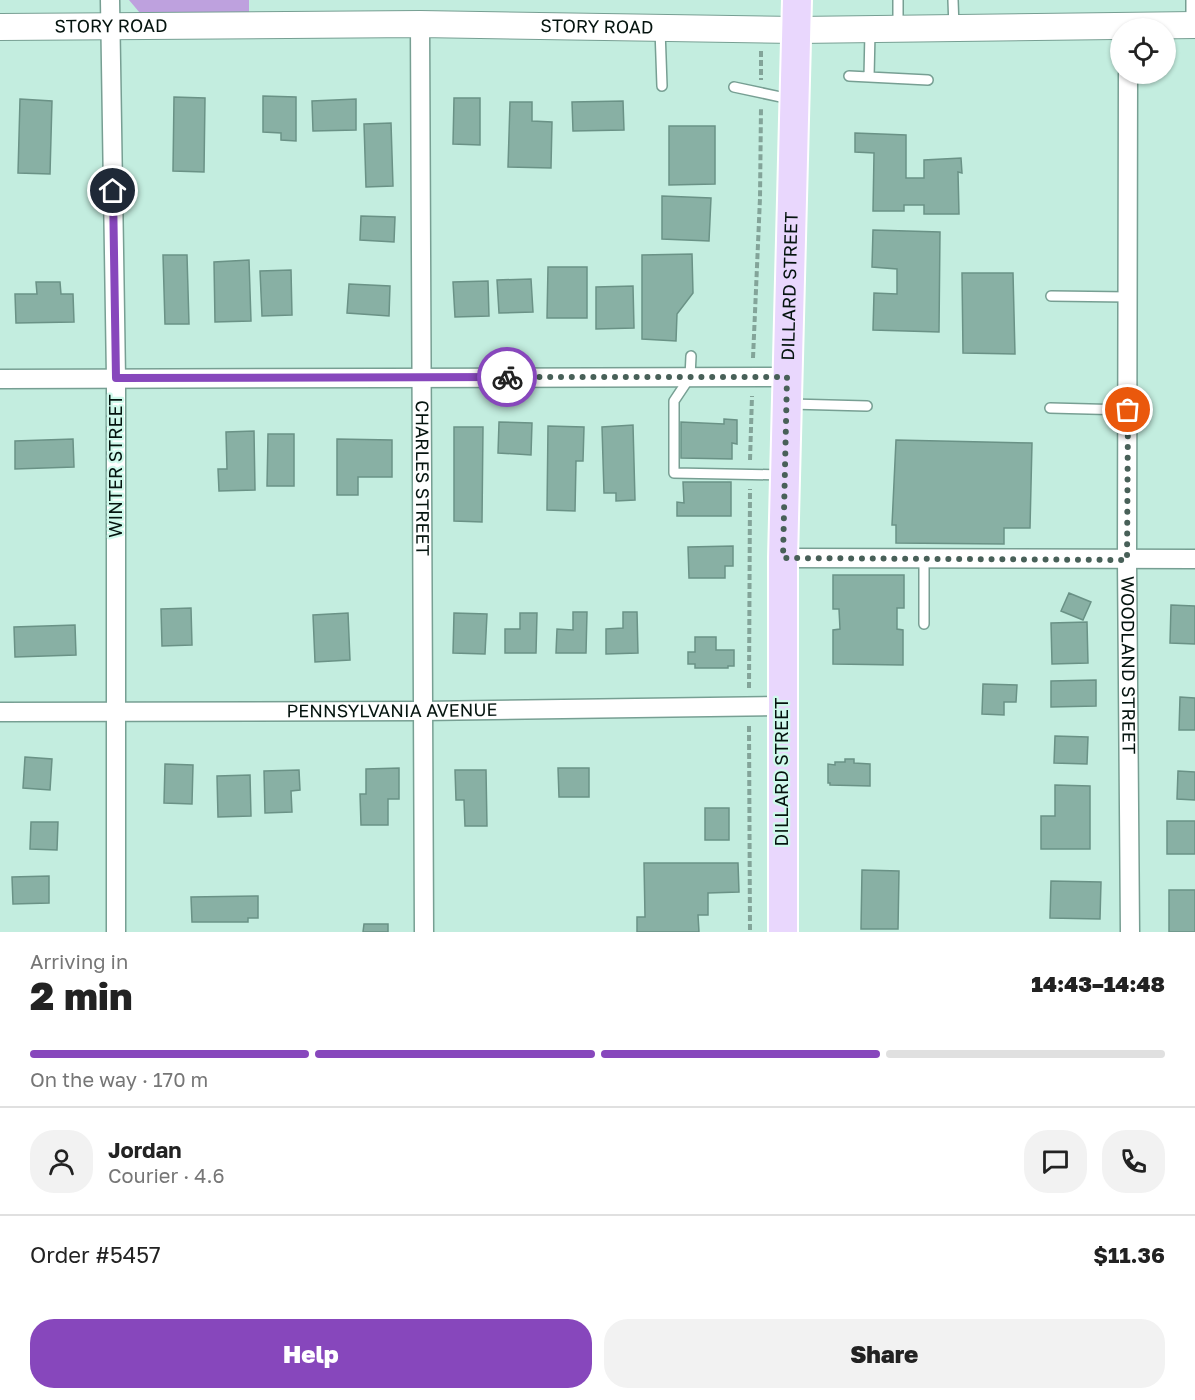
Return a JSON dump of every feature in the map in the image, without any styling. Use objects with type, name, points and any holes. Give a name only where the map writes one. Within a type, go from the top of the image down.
[{"type":"main road","name":"DILLARD STREET","points":[[783,932],[783,558],[797,0]]},
{"type":"street","name":"WINTER STREET","points":[[110,0],[116,378],[116,932]]},
{"type":"street","name":"STORY ROAD","points":[[0,27],[420,24],[797,30],[1110,28]]},
{"type":"street","name":"CHARLES STREET","points":[[420,24],[424,932]]},
{"type":"street","name":"STORY ROAD","points":[[1176,27],[1193,26]]},
{"type":"street","name":"WOODLAND STREET","points":[[1128,84],[1127,560],[1130,932]]},
{"type":"street","points":[[0,379],[690,377],[787,391]]},
{"type":"street","points":[[783,558],[1195,560]]},
{"type":"street","name":"PENNSYLVANIA AVENUE","points":[[0,712],[423,711],[782,706]]},
{"type":"lane","points":[[898,0],[898,29]]},
{"type":"lane","points":[[953,0],[954,28]]},
{"type":"lane","points":[[1191,0],[1193,26]]},
{"type":"lane","points":[[660,28],[662,86]]},
{"type":"lane","points":[[869,77],[870,29]]},
{"type":"lane","points":[[849,76],[928,80]]},
{"type":"lane","points":[[734,87],[795,100]]},
{"type":"lane","points":[[1051,296],[1128,297]]},
{"type":"lane","points":[[691,356],[690,377],[674,401],[674,473],[785,475]]},
{"type":"lane","points":[[787,391],[867,406]]},
{"type":"lane","points":[[1050,408],[1128,410]]},
{"type":"lane","points":[[924,559],[924,624]]},
{"type":"shaded area","points":[[129,0],[249,0],[249,15],[140,13]]},
{"type":"building","points":[[263,96],[296,97],[296,141],[281,140],[281,133],[263,132]]},
{"type":"building","points":[[174,97],[205,98],[204,172],[173,171]]},
{"type":"building","points":[[454,98],[480,98],[480,145],[453,144]]},
{"type":"building","points":[[20,99],[52,101],[50,174],[18,173]]},
{"type":"building","points":[[356,99],[356,130],[313,131],[312,101]]},
{"type":"building","points":[[623,101],[624,130],[573,131],[572,102]]},
{"type":"building","points":[[510,102],[532,102],[532,121],[552,122],[551,168],[508,167]]},
{"type":"building","points":[[391,123],[393,186],[366,187],[364,124]]},
{"type":"building","points":[[669,126],[715,126],[715,184],[669,185]]},
{"type":"building","points":[[855,133],[906,135],[906,178],[924,178],[924,160],[961,158],[962,173],[958,172],[959,214],[924,214],[924,205],[904,205],[904,211],[873,211],[874,153],[855,152]]},
{"type":"building","points":[[662,196],[711,198],[709,241],[662,239]]},
{"type":"building","points":[[361,216],[395,217],[394,242],[360,240]]},
{"type":"building","points":[[873,230],[940,232],[939,332],[873,330],[874,293],[897,294],[897,269],[872,267]]},
{"type":"building","points":[[692,254],[693,293],[677,314],[676,341],[642,339],[642,255]]},
{"type":"building","points":[[163,255],[187,255],[189,324],[165,324]]},
{"type":"building","points":[[249,260],[251,321],[215,322],[214,262]]},
{"type":"building","points":[[548,267],[587,267],[587,318],[547,318]]},
{"type":"building","points":[[291,270],[292,315],[262,316],[260,271]]},
{"type":"building","points":[[962,273],[1013,273],[1015,354],[963,353]]},
{"type":"building","points":[[531,279],[533,312],[499,313],[497,280]]},
{"type":"building","points":[[488,281],[489,316],[455,317],[453,282]]},
{"type":"building","points":[[36,282],[60,282],[61,294],[73,294],[74,322],[16,323],[15,294],[37,294]]},
{"type":"building","points":[[349,284],[390,286],[389,316],[347,313]]},
{"type":"building","points":[[633,286],[634,328],[596,329],[596,287]]},
{"type":"building","points":[[724,419],[737,420],[737,444],[732,443],[732,459],[681,458],[681,422],[724,424]]},
{"type":"building","points":[[499,422],[532,423],[531,455],[498,453]]},
{"type":"building","points":[[633,425],[635,500],[616,501],[616,493],[604,493],[602,427]]},
{"type":"building","points":[[548,426],[584,427],[583,461],[576,461],[575,511],[547,510]]},
{"type":"building","points":[[454,427],[483,427],[482,522],[454,521]]},
{"type":"building","points":[[254,431],[255,490],[219,491],[218,469],[227,469],[226,432]]},
{"type":"building","points":[[268,434],[294,434],[294,486],[267,486]]},
{"type":"building","points":[[73,439],[74,467],[15,469],[15,441]]},
{"type":"building","points":[[337,439],[392,440],[392,477],[358,477],[358,495],[337,495]]},
{"type":"building","points":[[896,440],[1032,443],[1030,528],[1004,528],[1004,544],[896,543],[896,525],[892,525]]},
{"type":"building","points":[[683,482],[731,482],[731,516],[677,516],[677,502],[684,503]]},
{"type":"building","points":[[733,546],[733,566],[725,566],[725,578],[689,578],[688,547]]},
{"type":"building","points":[[833,575],[904,575],[904,608],[897,608],[897,629],[903,630],[903,665],[833,664],[833,630],[840,629],[839,609],[833,609]]},
{"type":"building","points":[[1069,593],[1091,602],[1083,620],[1061,611]]},
{"type":"building","points":[[1171,605],[1195,606],[1195,644],[1170,643]]},
{"type":"building","points":[[191,608],[192,645],[162,646],[161,609]]},
{"type":"building","points":[[573,612],[587,612],[586,653],[556,653],[557,629],[573,630]]},
{"type":"building","points":[[623,612],[637,612],[638,653],[606,654],[606,629],[623,628]]},
{"type":"building","points":[[348,613],[350,660],[315,662],[313,615]]},
{"type":"building","points":[[454,613],[487,614],[485,654],[453,653]]},
{"type":"building","points":[[520,613],[537,613],[536,653],[505,653],[505,629],[520,629]]},
{"type":"building","points":[[1087,622],[1088,663],[1052,664],[1051,623]]},
{"type":"building","points":[[75,625],[76,655],[15,657],[14,627]]},
{"type":"building","points":[[695,637],[716,637],[716,650],[734,650],[734,666],[695,668],[695,664],[688,664],[688,652],[695,652]]},
{"type":"building","points":[[1096,680],[1096,706],[1051,707],[1051,681]]},
{"type":"building","points":[[983,684],[1017,685],[1016,702],[1004,702],[1004,715],[982,714]]},
{"type":"building","points":[[1180,697],[1195,698],[1195,730],[1179,730]]},
{"type":"building","points":[[1055,736],[1088,737],[1087,764],[1054,763]]},
{"type":"building","points":[[25,757],[52,759],[50,790],[23,788]]},
{"type":"building","points":[[845,759],[854,759],[854,763],[870,764],[870,786],[830,785],[828,783],[828,764],[835,765],[835,762],[845,762]]},
{"type":"building","points":[[165,764],[193,765],[192,804],[164,803]]},
{"type":"building","points":[[399,768],[399,799],[388,799],[388,825],[361,825],[360,794],[366,794],[366,769]]},
{"type":"building","points":[[558,768],[589,768],[589,797],[559,797]]},
{"type":"building","points":[[299,770],[300,790],[291,791],[292,812],[265,813],[264,771]]},
{"type":"building","points":[[455,770],[486,770],[487,826],[465,826],[464,800],[456,800]]},
{"type":"building","points":[[1178,771],[1195,772],[1195,800],[1177,799]]},
{"type":"building","points":[[250,775],[251,816],[218,817],[217,776]]},
{"type":"building","points":[[1055,785],[1090,786],[1090,849],[1041,849],[1041,816],[1055,816]]},
{"type":"building","points":[[705,808],[729,808],[729,840],[705,840]]},
{"type":"building","points":[[1167,821],[1195,821],[1195,854],[1167,854]]},
{"type":"building","points":[[31,822],[58,822],[57,850],[30,849]]},
{"type":"building","points":[[644,863],[738,863],[739,892],[708,893],[708,915],[698,915],[699,932],[637,932],[637,917],[645,917]]},
{"type":"building","points":[[862,870],[899,871],[898,929],[861,929]]},
{"type":"building","points":[[49,876],[49,903],[13,904],[12,877]]},
{"type":"building","points":[[1051,881],[1101,882],[1100,919],[1050,918]]},
{"type":"building","points":[[1169,890],[1195,890],[1195,932],[1169,932]]},
{"type":"building","points":[[258,896],[258,918],[248,918],[248,922],[192,922],[191,897]]},
{"type":"building","points":[[364,924],[388,924],[388,932],[363,932]]},
{"type":"way so far","points":[[507,377],[787,377],[783,558],[1127,560],[1128,410]]},
{"type":"route","points":[[113,191],[116,378],[507,377]]}]
